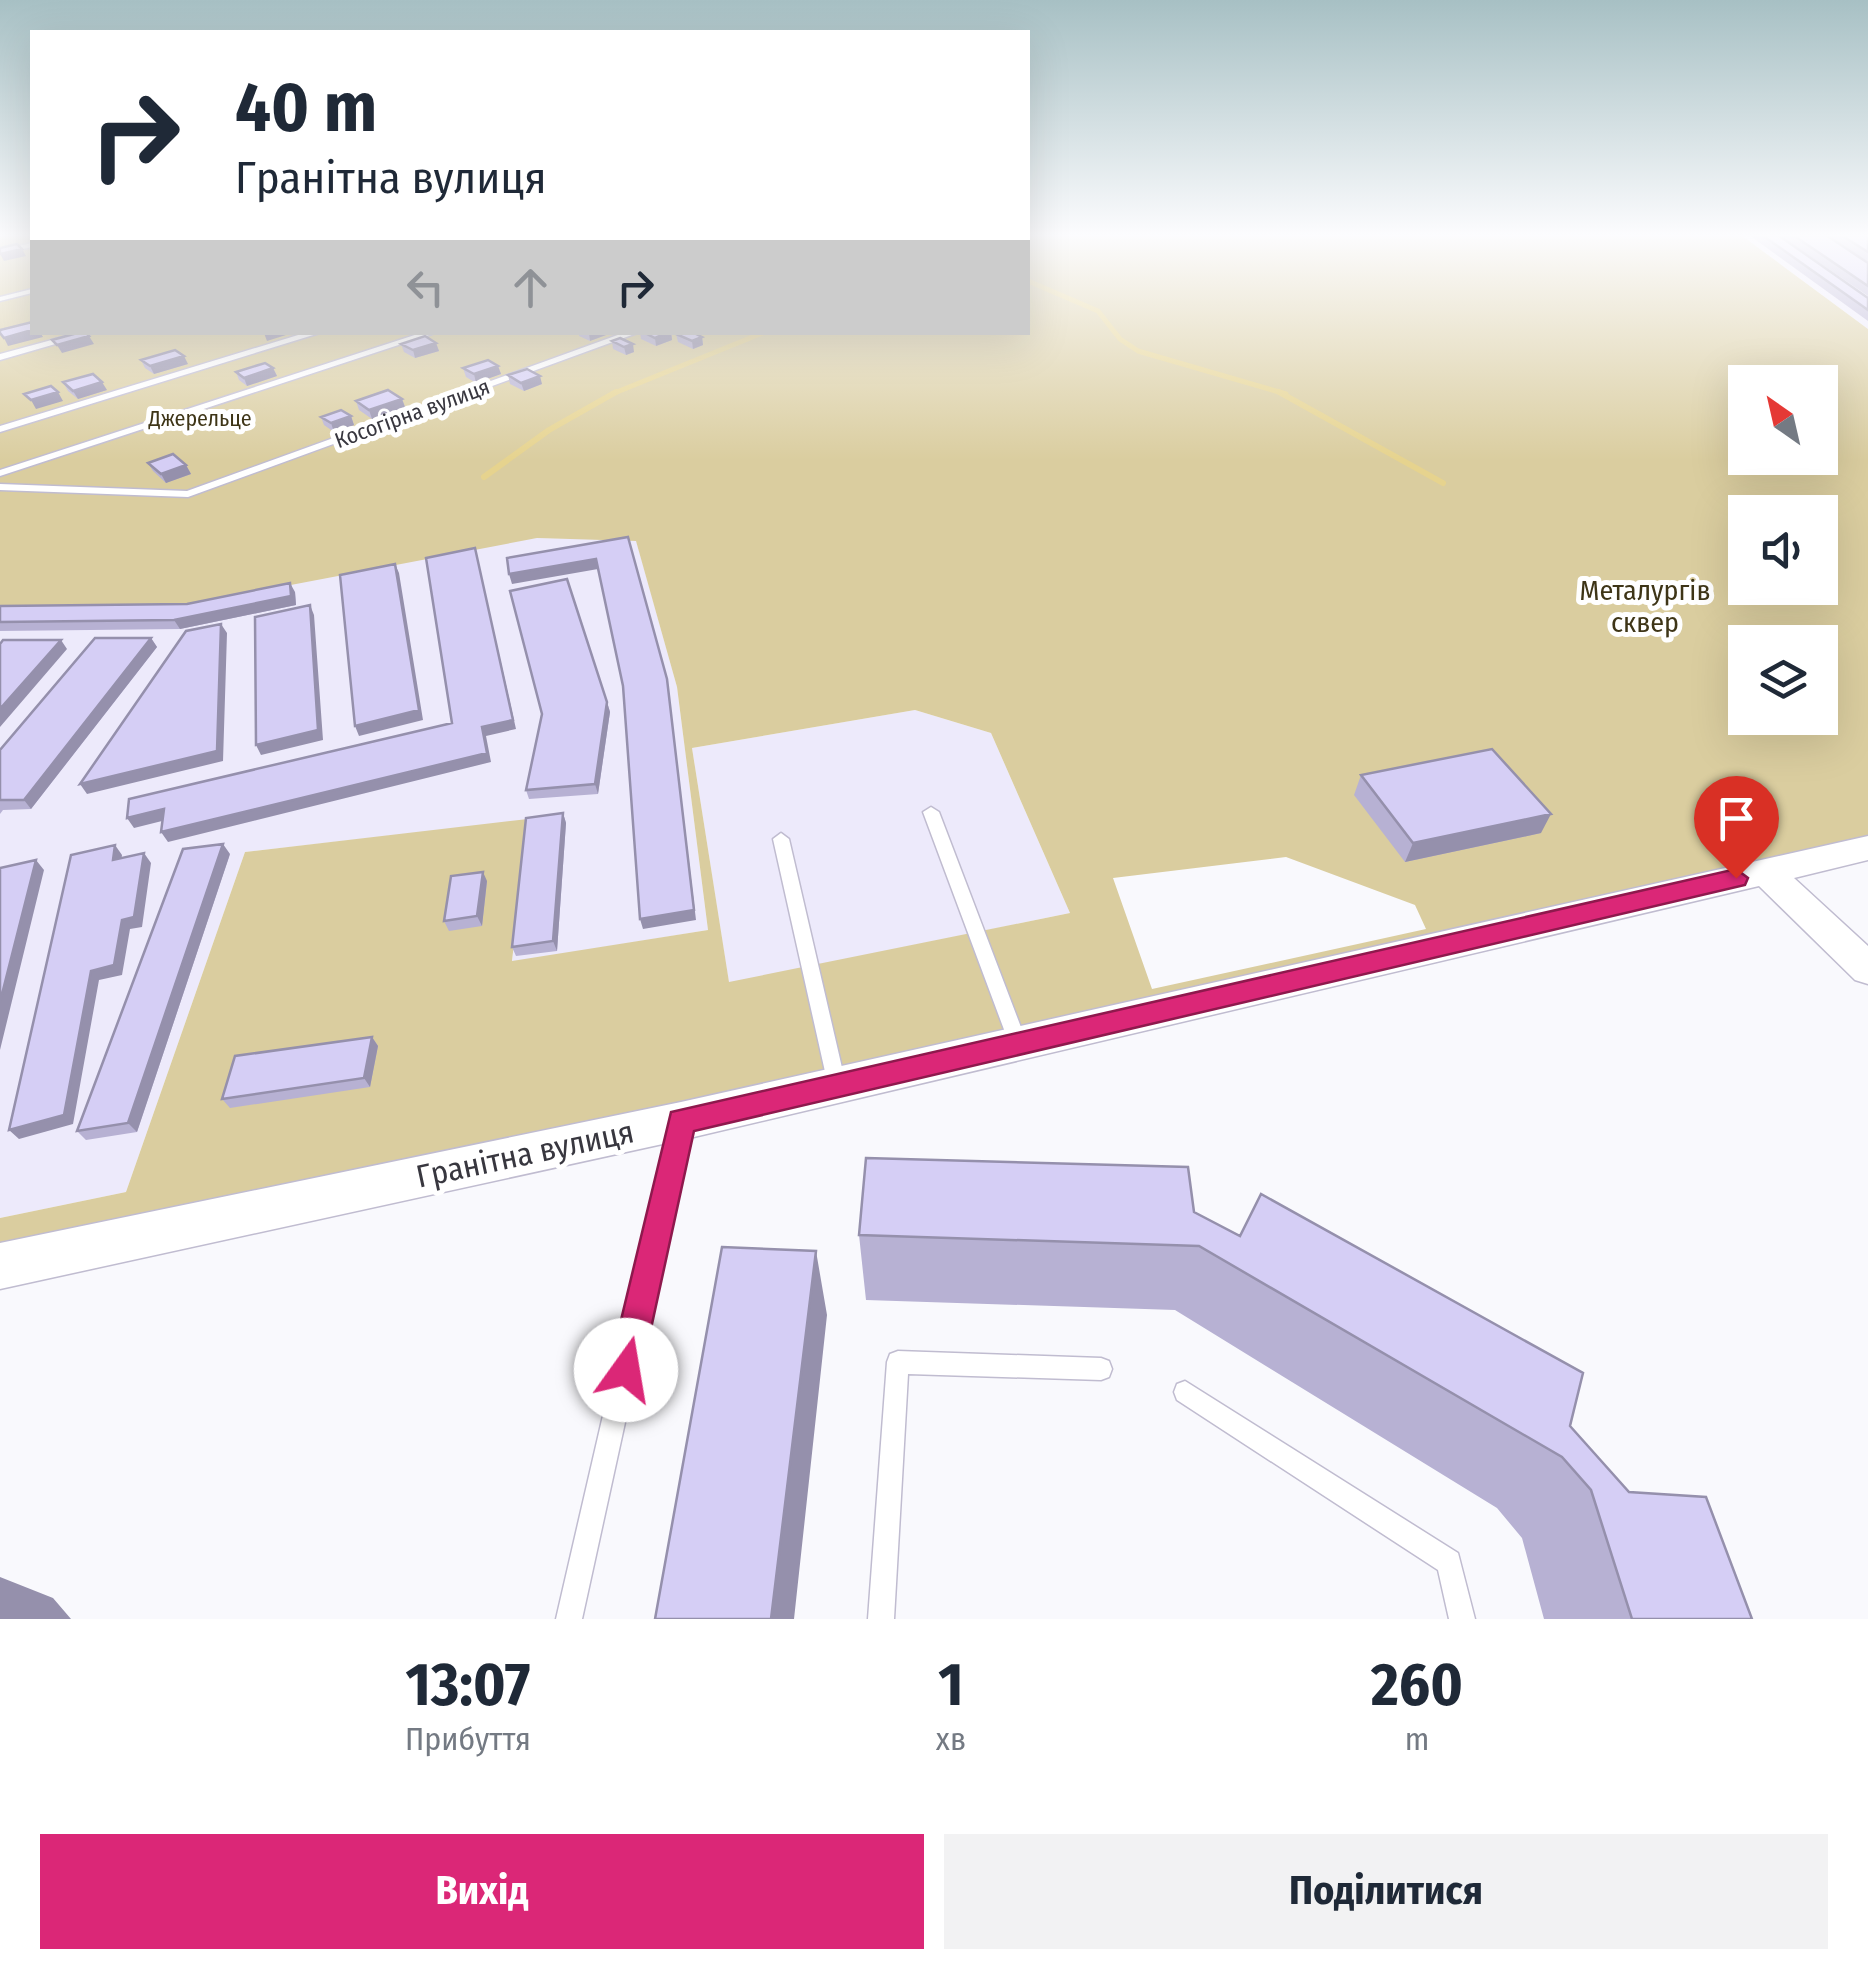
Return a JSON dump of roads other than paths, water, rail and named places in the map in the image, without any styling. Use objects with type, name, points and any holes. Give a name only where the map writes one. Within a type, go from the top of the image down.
[{"type":"street","name":"Гранітна вулиця","points":[[0,1266],[681,1121],[1868,848]]},
{"type":"street","points":[[1765,872],[1868,969]]},
{"type":"lane","points":[[0,357],[82,335]]},
{"type":"lane","points":[[0,430],[309,335]]},
{"type":"lane","points":[[0,473],[425,335]]},
{"type":"lane","name":"Косогірна вулиця","points":[[0,487],[188,494],[628,335]]},
{"type":"lane","points":[[931,812],[1018,1043]]},
{"type":"lane","points":[[781,839],[837,1085]]},
{"type":"lane","points":[[569,1619],[681,1121]]},
{"type":"lane","points":[[882,1619],[898,1362],[1101,1370]]},
{"type":"lane","points":[[1186,1392],[1449,1562],[1462,1619]]},
{"type":"waterway","points":[[1097,311],[1120,339],[1138,351],[1286,394]]},
{"type":"waterway","points":[[614,393],[758,335]]},
{"type":"waterway","points":[[1279,392],[1443,483]]},
{"type":"waterway","points":[[484,477],[549,430],[614,393]]},
{"type":"park label","name":"Джерельце","points":[[200,418]]},
{"type":"park label","name":"Металургів сквер","points":[[1645,606]]}]
